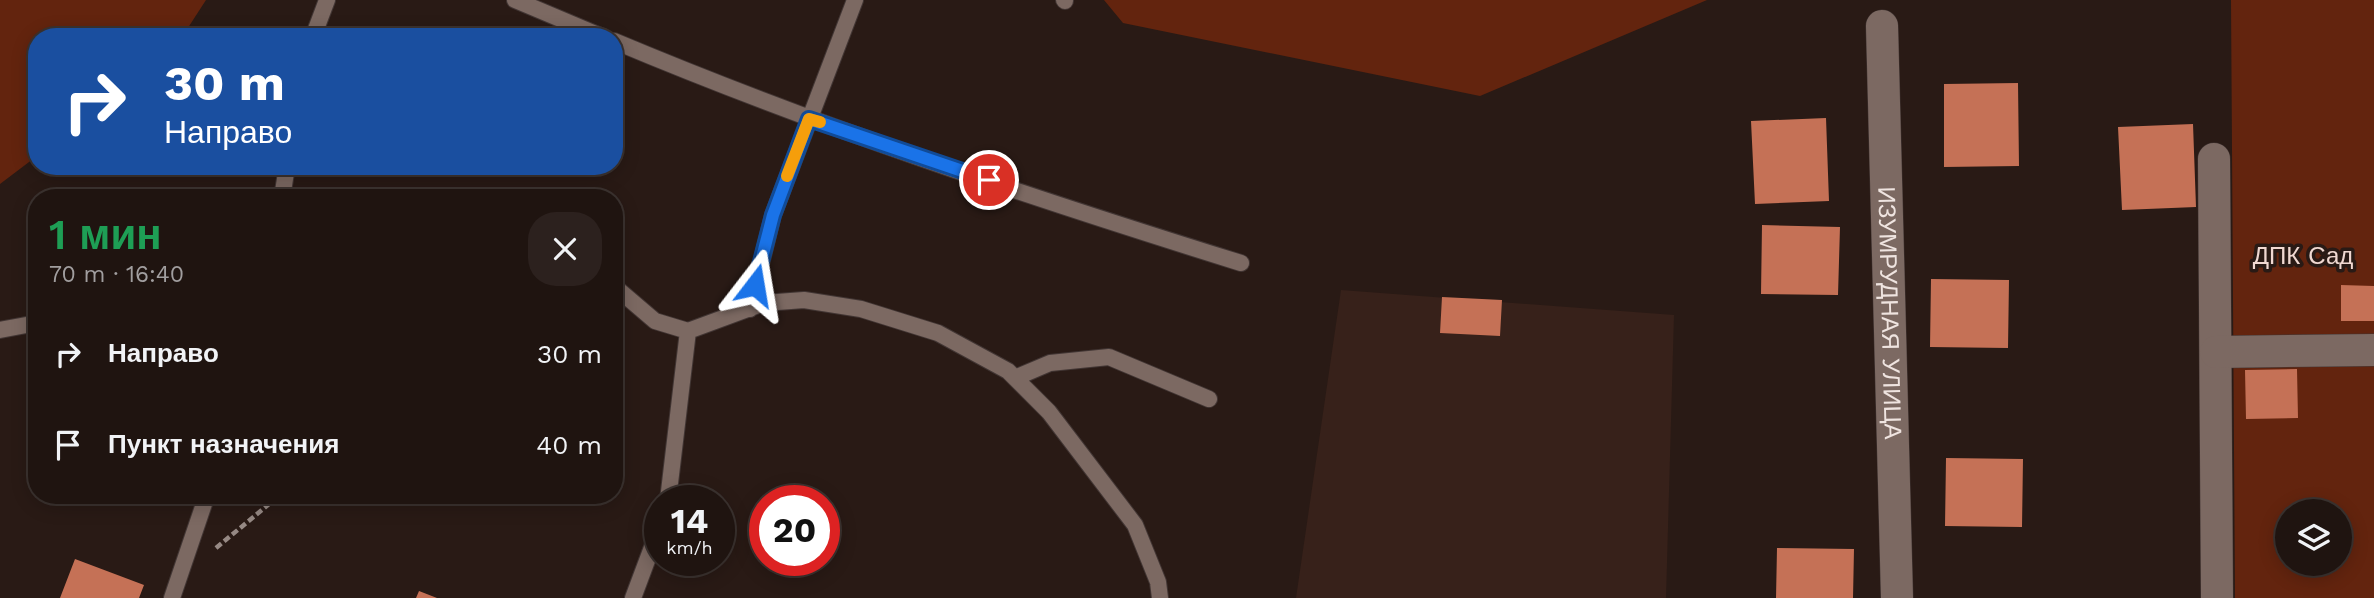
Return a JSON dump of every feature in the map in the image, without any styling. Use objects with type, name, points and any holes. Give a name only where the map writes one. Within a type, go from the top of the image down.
[{"type":"street","name":"ИЗУМРУДНАЯ УЛИЦА","points":[[1882,26],[1898,598]]},
{"type":"street","points":[[2214,159],[2217,598]]},
{"type":"street","points":[[2216,352],[2374,350]]},
{"type":"lane","points":[[316,28],[327,0]]},
{"type":"lane","points":[[515,0],[582,28]]},
{"type":"lane","points":[[750,309],[773,215],[855,0]]},
{"type":"lane","points":[[623,45],[809,119],[1117,224],[1241,262]]},
{"type":"lane","points":[[623,294],[655,321],[688,331],[764,303],[804,300],[861,309],[938,333],[1008,371],[1049,412],[1135,525],[1158,582],[1160,598]]},
{"type":"lane","points":[[0,330],[28,325]]},
{"type":"lane","points":[[670,485],[688,331]]},
{"type":"lane","points":[[1016,379],[1050,363],[1110,357],[1209,398]]},
{"type":"lane","points":[[172,598],[204,504]]},
{"type":"lane","points":[[633,598],[644,569]]},
{"type":"path","points":[[178,580],[269,504]]},
{"type":"shaded area","points":[[1341,290],[1674,315],[1666,598],[1296,598]]},
{"type":"green space","points":[[0,0],[206,0],[188,28],[28,28],[28,163],[0,184]]},
{"type":"green space","points":[[1104,0],[1707,0],[1480,96],[1123,23]]},
{"type":"green space","name":"ДПК Сад","points":[[2231,0],[2374,0],[2374,598],[2235,598]]},
{"type":"building","points":[[2018,83],[2019,166],[1944,167],[1944,84]]},
{"type":"building","points":[[1826,118],[1829,201],[1755,204],[1751,121]]},
{"type":"building","points":[[2193,124],[2196,207],[2122,210],[2118,127]]},
{"type":"building","points":[[1762,225],[1840,227],[1838,295],[1761,294]]},
{"type":"building","points":[[1931,279],[2009,280],[2008,348],[1930,347]]},
{"type":"building","points":[[2341,285],[2374,286],[2374,321],[2341,321]]},
{"type":"building","points":[[1442,297],[1502,300],[1500,336],[1440,333]]},
{"type":"building","points":[[2297,369],[2298,418],[2246,419],[2245,370]]},
{"type":"building","points":[[1946,458],[2023,459],[2022,527],[1945,526]]},
{"type":"building","points":[[1777,548],[1854,549],[1853,598],[1776,598]]},
{"type":"building","points":[[75,559],[144,585],[139,598],[60,598]]},
{"type":"building","points":[[419,591],[437,598],[416,598]]},
{"type":"slow traffic","points":[[787,176],[809,119],[820,122]]},
{"type":"route","points":[[755,285],[773,215],[809,119],[989,180]]}]
